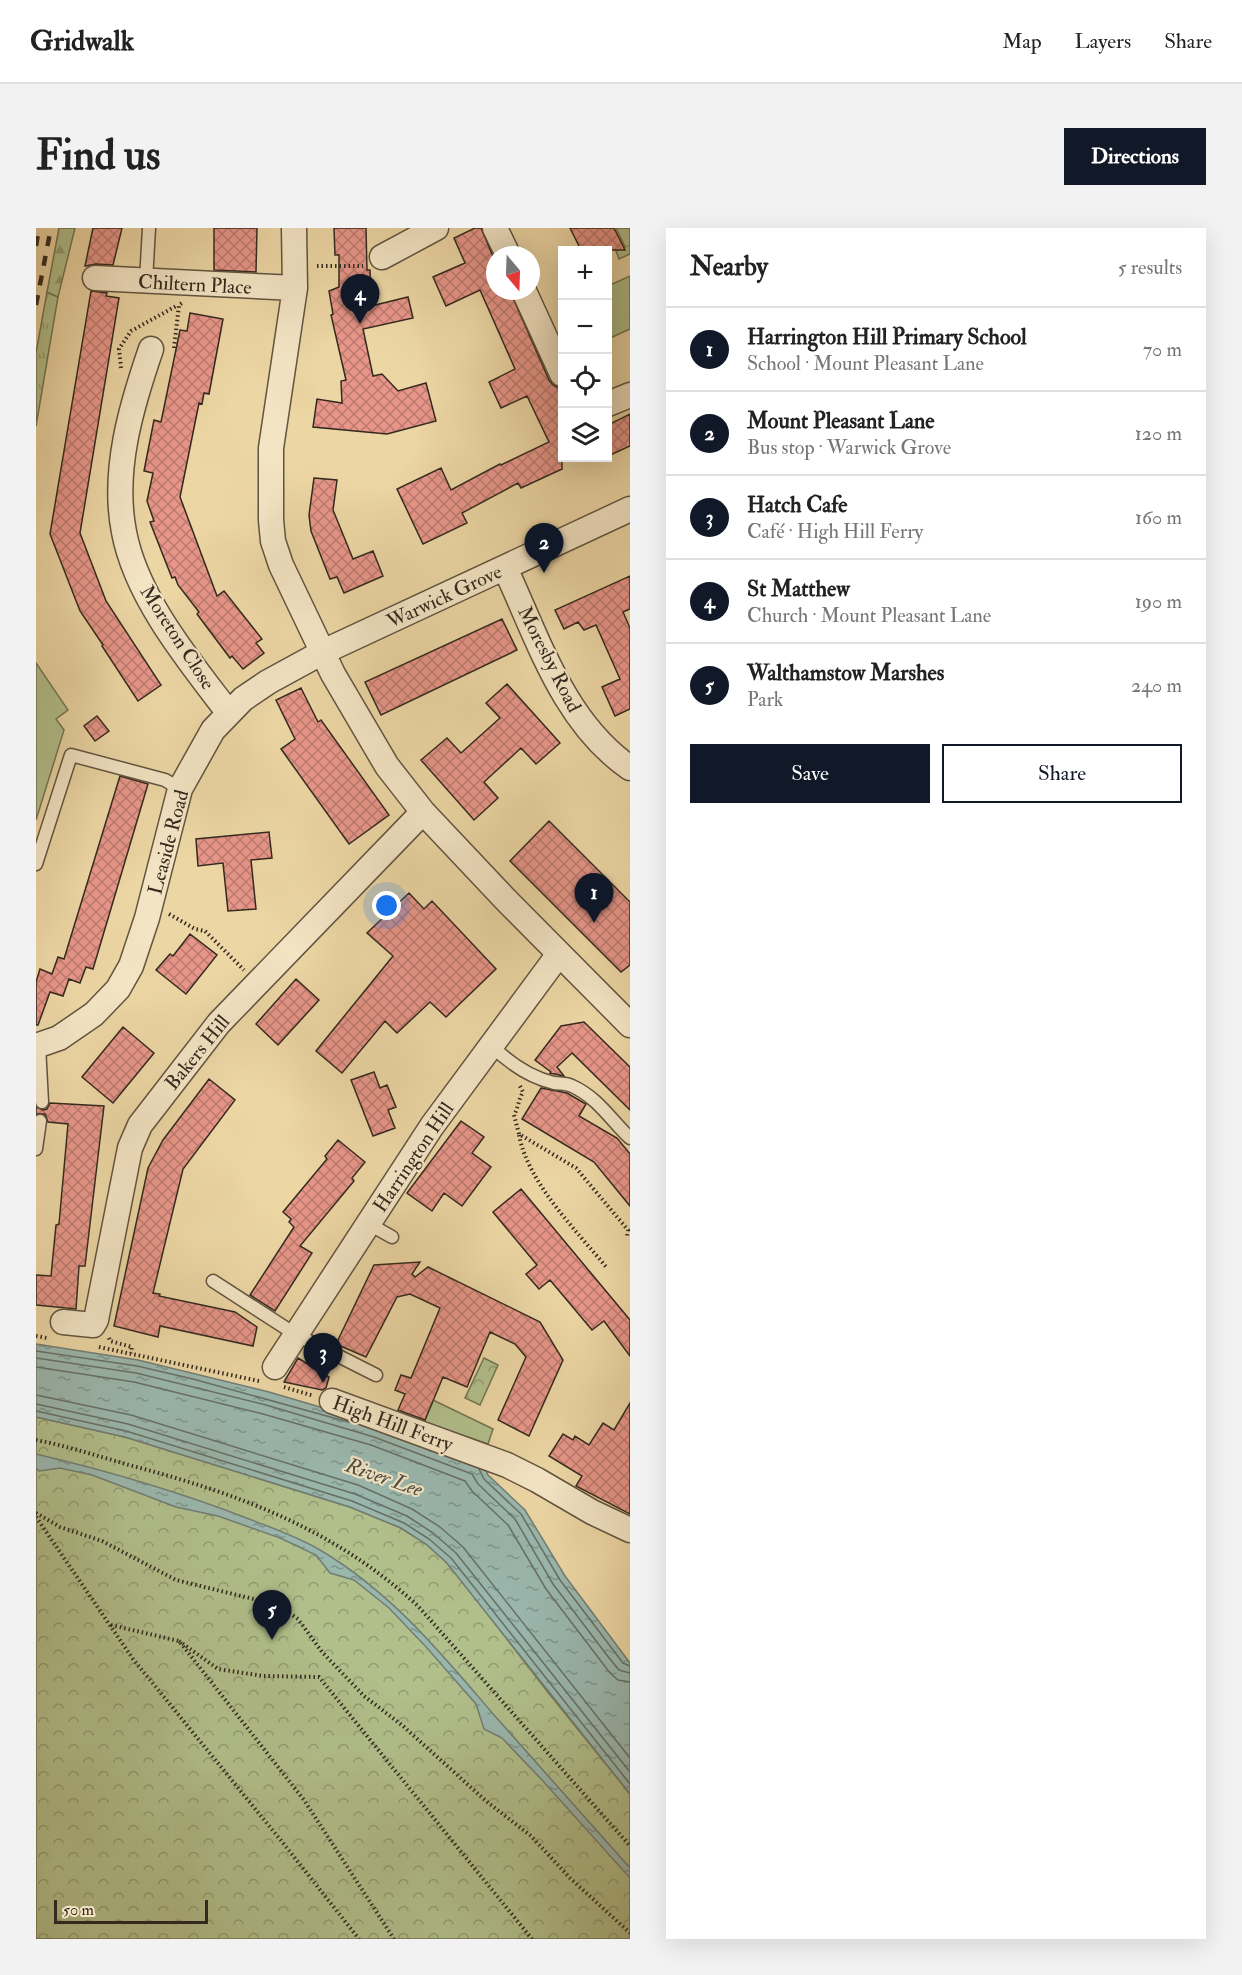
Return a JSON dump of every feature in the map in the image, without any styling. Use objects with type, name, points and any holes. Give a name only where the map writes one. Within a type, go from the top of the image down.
[{"type":"street","points":[[294,228],[295,277],[271,448],[271,520],[273,541],[281,565],[333,674],[387,766],[423,812],[630,1024]]},
{"type":"street","points":[[382,257],[436,228]]},
{"type":"street","points":[[495,228],[504,246]]},
{"type":"street","name":"Chiltern Place","points":[[95,278],[146,281],[295,277]]},
{"type":"street","points":[[528,300],[558,365]]},
{"type":"street","name":"Moreton Close","points":[[162,351],[136,393],[124,451],[120,509],[124,534],[136,572],[156,609],[188,659],[228,712]]},
{"type":"street","points":[[612,402],[630,395]]},
{"type":"street","name":"Warwick Grove","points":[[323,652],[630,509]]},
{"type":"street","name":"Moresby Road","points":[[505,568],[570,705],[590,732],[630,768]]},
{"type":"street","name":"Leaside Road","points":[[37,1046],[59,1038],[94,1014],[118,989],[131,966],[149,908],[180,789],[213,730],[243,699],[268,682],[323,652]]},
{"type":"street","name":"Bakers Hill","points":[[95,1336],[96,1320],[130,1148],[140,1125],[219,1023],[423,812]]},
{"type":"street","name":"Harrington Hill","points":[[273,1378],[295,1334],[432,1126],[560,954]]},
{"type":"street","points":[[60,1331],[95,1336]]},
{"type":"street","name":"High Hill Ferry","points":[[332,1401],[507,1465],[592,1512],[630,1530]]},
{"type":"lane","points":[[146,281],[149,228]]},
{"type":"lane","points":[[36,864],[71,755],[165,780],[180,789]]},
{"type":"lane","points":[[491,1045],[509,1062],[518,1067],[553,1083],[570,1084],[594,1099],[630,1138]]},
{"type":"lane","points":[[37,1046],[42,1102]]},
{"type":"lane","points":[[36,1149],[40,1121]]},
{"type":"lane","points":[[369,1224],[392,1237]]},
{"type":"lane","points":[[213,1281],[295,1334],[376,1375]]},
{"type":"path","points":[[295,277],[368,266],[382,257]]},
{"type":"path","points":[[162,351],[179,305],[190,300]]},
{"type":"path","points":[[149,908],[169,914],[195,929],[205,931],[215,939],[228,956]]},
{"type":"path","points":[[518,1067],[523,1092],[517,1102],[514,1115],[522,1148],[537,1181],[607,1268]]},
{"type":"path","points":[[509,1111],[514,1115]]},
{"type":"path","points":[[519,1134],[576,1168],[628,1230],[627,1236]]},
{"type":"path","points":[[36,1336],[60,1331]]},
{"type":"path","points":[[95,1336],[107,1333],[110,1341],[132,1347],[131,1353]]},
{"type":"path","name":"High Hill Ferry","points":[[95,1336],[131,1353],[273,1378],[332,1401]]},
{"type":"path","points":[[36,1440],[172,1476],[234,1496],[309,1528],[366,1563],[418,1606],[630,1846]]},
{"type":"path","points":[[36,1515],[133,1659],[359,1939]]},
{"type":"path","points":[[36,1515],[60,1527],[102,1541],[176,1580],[278,1605],[298,1620],[322,1652],[364,1696],[403,1726],[462,1780],[531,1836],[570,1878],[630,1933]]},
{"type":"path","points":[[111,1625],[179,1641],[218,1669],[263,1676],[319,1677],[532,1939]]},
{"type":"path","points":[[179,1641],[304,1800],[394,1939]]},
{"type":"green space","points":[[59,228],[75,228],[58,297],[47,292]]},
{"type":"green space","points":[[616,228],[630,228],[630,254],[619,259],[616,251],[625,247]]},
{"type":"green space","points":[[630,276],[630,329],[612,337],[612,300],[612,284]]},
{"type":"green space","points":[[47,292],[58,297],[36,426],[36,353]]},
{"type":"green space","points":[[36,663],[68,710],[56,719],[64,730],[36,820]]},
{"type":"green space","points":[[484,1358],[498,1365],[480,1405],[465,1398]]},
{"type":"green space","points":[[433,1400],[493,1429],[488,1444],[424,1422]]},
{"type":"green space","points":[[36,1417],[125,1437],[350,1507],[401,1528],[426,1544],[446,1562],[469,1590],[630,1794],[630,1939],[36,1939]]},
{"type":"water","name":"River Lee","points":[[36,1344],[138,1360],[269,1392],[378,1424],[483,1463],[488,1475],[525,1510],[565,1576],[630,1663],[630,1794],[446,1562],[426,1544],[401,1528],[350,1507],[125,1437],[36,1417]]},
{"type":"water","points":[[36,1454],[144,1483],[223,1509],[303,1541],[346,1567],[370,1585],[414,1625],[630,1868],[630,1878],[502,1738],[484,1729],[476,1704],[427,1648],[389,1608],[354,1580],[330,1573],[316,1555],[280,1538],[218,1516],[176,1507],[92,1475],[60,1468],[39,1471],[36,1468]]},
{"type":"building","points":[[93,228],[122,228],[113,265],[85,266]]},
{"type":"building","points":[[214,228],[257,228],[256,272],[214,270]]},
{"type":"building","points":[[334,228],[366,228],[371,306],[408,297],[413,318],[363,329],[373,376],[382,374],[398,391],[426,383],[436,421],[387,434],[313,427],[317,399],[342,403],[341,381],[346,380],[331,315],[333,314],[329,291],[339,287],[339,255],[335,255]]},
{"type":"building","points":[[475,228],[481,228],[489,246],[486,246],[486,300],[514,300],[549,380],[558,388],[558,462],[562,462],[562,469],[521,488],[518,483],[462,513],[467,523],[423,544],[397,489],[441,468],[451,490],[549,442],[527,396],[501,408],[489,382],[515,369],[480,290],[446,306],[433,277],[465,263],[454,238]]},
{"type":"building","points":[[570,228],[614,228],[625,250],[612,250],[612,246],[579,246]]},
{"type":"building","points":[[91,291],[107,293],[106,296],[119,298],[80,533],[106,601],[161,685],[138,701],[80,611],[50,534]]},
{"type":"building","points":[[190,313],[223,319],[209,394],[204,393],[202,404],[199,403],[180,497],[217,596],[224,591],[262,639],[256,643],[264,653],[243,669],[232,656],[230,658],[197,614],[199,612],[178,585],[175,577],[172,578],[150,522],[154,521],[147,501],[153,473],[144,471],[154,420],[161,422],[180,330],[187,331]]},
{"type":"building","points":[[630,414],[630,446],[612,454],[612,423]]},
{"type":"building","points":[[314,478],[337,480],[333,510],[353,559],[373,551],[383,576],[344,593],[337,577],[330,579],[311,531],[309,515]]},
{"type":"building","points":[[630,576],[630,609],[623,612],[630,628],[630,709],[615,716],[602,687],[620,679],[596,625],[584,630],[578,622],[564,629],[555,610]]},
{"type":"building","points":[[502,619],[517,650],[381,715],[365,682]]},
{"type":"building","points":[[507,684],[560,743],[536,764],[521,748],[484,782],[498,798],[474,820],[421,760],[447,738],[461,753],[500,718],[486,703]]},
{"type":"building","points":[[301,688],[318,722],[321,720],[389,815],[349,844],[281,749],[295,739],[276,700]]},
{"type":"building","points":[[97,716],[109,731],[95,741],[84,726]]},
{"type":"building","points":[[120,776],[148,784],[93,969],[86,967],[80,983],[69,979],[63,996],[50,992],[38,1025],[36,1025],[36,982],[40,969],[52,974],[58,957],[64,959]]},
{"type":"building","points":[[549,821],[630,902],[630,965],[621,972],[510,861]]},
{"type":"building","points":[[269,832],[272,858],[251,860],[256,909],[228,911],[223,863],[198,866],[196,839]]},
{"type":"building","points":[[409,893],[424,909],[432,901],[496,969],[446,1017],[430,1002],[397,1033],[385,1021],[342,1073],[316,1051],[393,956],[367,933]]},
{"type":"building","points":[[190,934],[217,955],[186,994],[156,970],[170,954],[173,956]]},
{"type":"building","points":[[296,979],[319,1000],[278,1045],[256,1024]]},
{"type":"building","points":[[584,1022],[630,1067],[630,1110],[572,1053],[557,1067],[564,1076],[550,1073],[535,1060],[561,1026]]},
{"type":"building","points":[[123,1027],[154,1053],[113,1103],[82,1077]]},
{"type":"building","points":[[374,1072],[380,1088],[387,1085],[396,1107],[388,1110],[395,1128],[373,1136],[351,1080]]},
{"type":"building","points":[[209,1079],[235,1100],[183,1169],[153,1293],[235,1312],[257,1327],[253,1346],[160,1326],[158,1337],[114,1326],[148,1168],[163,1140]]},
{"type":"building","points":[[541,1088],[567,1093],[586,1104],[579,1116],[617,1138],[630,1154],[630,1206],[594,1162],[522,1119]]},
{"type":"building","points":[[50,1103],[104,1106],[85,1266],[79,1266],[76,1309],[36,1305],[36,1275],[51,1276],[56,1225],[59,1224],[68,1124],[48,1122],[45,1114],[36,1114],[36,1107],[47,1109]]},
{"type":"building","points":[[461,1121],[484,1137],[472,1153],[491,1167],[462,1206],[444,1193],[432,1211],[407,1193]]},
{"type":"building","points":[[338,1140],[365,1162],[352,1178],[354,1181],[300,1246],[312,1253],[275,1311],[250,1295],[294,1227],[289,1222],[291,1219],[283,1212],[327,1159],[325,1156]]},
{"type":"building","points":[[521,1189],[630,1320],[630,1356],[604,1321],[592,1330],[550,1280],[539,1289],[526,1274],[537,1265],[493,1212]]},
{"type":"building","points":[[420,1262],[412,1274],[415,1277],[428,1267],[540,1322],[563,1360],[529,1436],[498,1420],[526,1357],[515,1344],[490,1332],[467,1387],[443,1377],[425,1420],[398,1410],[405,1394],[395,1390],[401,1375],[411,1378],[440,1308],[410,1294],[397,1297],[366,1357],[336,1344],[374,1265]]},
{"type":"building","points":[[298,1358],[329,1377],[326,1388],[322,1390],[284,1382]]},
{"type":"building","points":[[630,1403],[630,1514],[576,1486],[582,1476],[549,1456],[563,1434],[573,1440],[575,1436],[589,1445],[603,1423],[614,1430]]},
{"type":"railway","points":[[36,246],[39,228]]},
{"type":"railway","points":[[36,305],[51,228]]},
{"type":"place","name":"St Matthew","points":[[360,324]]},
{"type":"place","name":"Mount Pleasant Lane","points":[[544,573]]},
{"type":"place","name":"Harrington Hill Primary School","points":[[594,923]]},
{"type":"place","name":"Hatch Cafe","points":[[323,1383]]},
{"type":"place","name":"Walthamstow Marshes","points":[[272,1640]]}]
